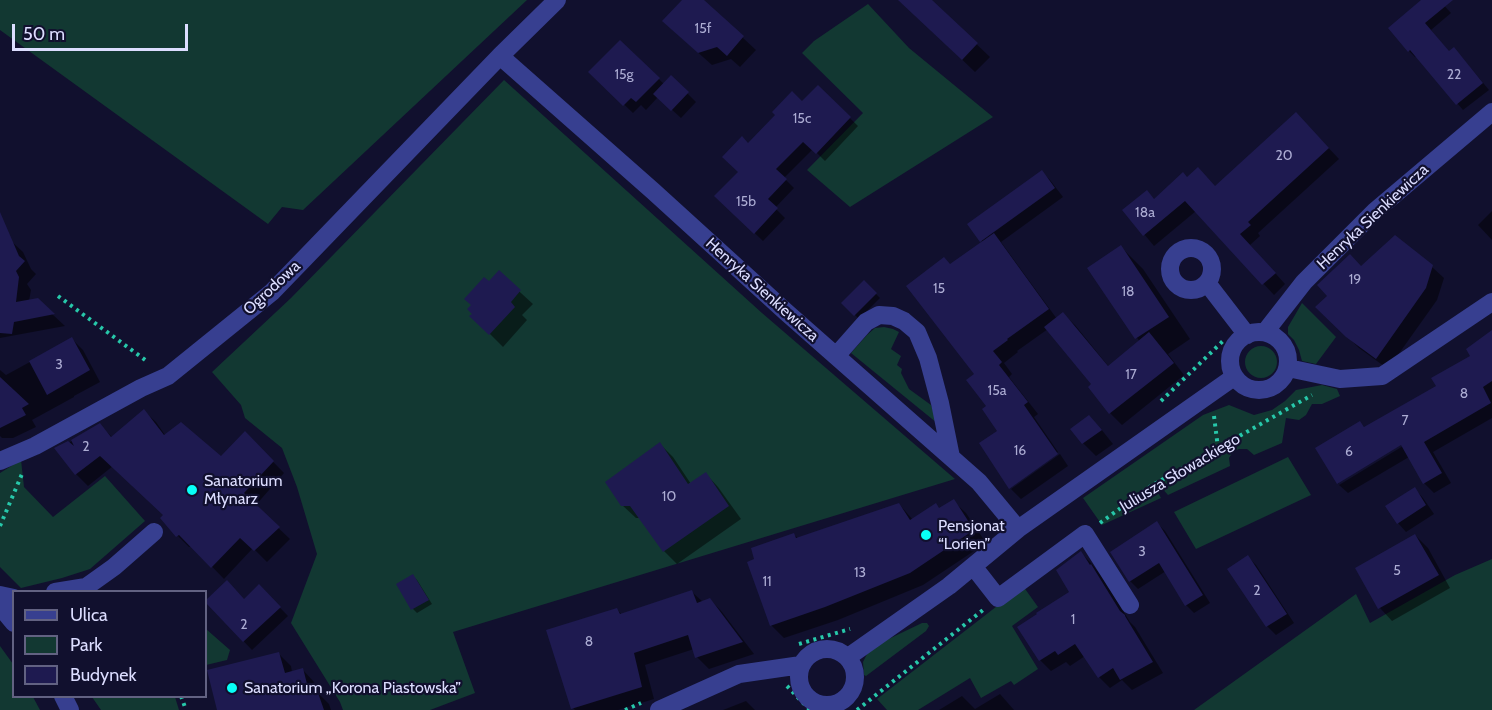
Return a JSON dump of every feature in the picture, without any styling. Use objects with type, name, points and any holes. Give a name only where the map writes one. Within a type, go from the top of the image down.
[{"type":"street","name":"Ogrodowa","points":[[0,461],[34,446],[141,388],[168,376],[272,292],[557,0]]},
{"type":"street","name":"Henryka Sienkiewicza","points":[[500,56],[980,483],[1018,529]]},
{"type":"street","name":"Henryka Sienkiewicza","points":[[1256,333],[1375,211],[1492,112]]},
{"type":"street","points":[[1207,283],[1256,333]]},
{"type":"street","points":[[1288,368],[1340,379],[1382,376],[1492,302]]},
{"type":"street","points":[[836,356],[866,322],[879,315],[893,316],[904,321],[917,332],[928,358],[951,457]]},
{"type":"street","points":[[1256,333],[1275,337],[1284,345],[1288,356],[1288,368],[1283,378],[1275,386],[1264,391],[1252,390],[1242,386],[1234,377],[1229,367],[1230,355],[1234,345],[1242,336],[1256,333]]},
{"type":"street","points":[[848,657],[949,586],[1018,529],[1234,377]]},
{"type":"street","points":[[63,590],[87,587],[154,532]]},
{"type":"street","points":[[973,566],[998,598],[1085,534],[1130,605]]},
{"type":"street","points":[[0,606],[12,621]]},
{"type":"street","points":[[828,648],[839,650],[848,657],[854,666],[856,677],[854,688],[840,707],[816,703],[807,697],[801,687],[799,676],[801,665],[807,656],[817,650],[828,648]]},
{"type":"street","points":[[652,706],[739,674],[801,665]]},
{"type":"path","points":[[58,296],[168,376]]},
{"type":"path","points":[[1153,407],[1226,337]]},
{"type":"path","name":"Juliusza Słowackiego","points":[[1085,534],[1151,486],[1340,379]]},
{"type":"path","points":[[0,526],[34,446]]},
{"type":"path","points":[[857,710],[998,598]]},
{"type":"path","points":[[796,645],[855,627]]},
{"type":"path","points":[[625,710],[652,706]]},
{"type":"green space","points":[[0,0],[527,0],[303,210],[282,207],[268,224],[0,30]]},
{"type":"green space","points":[[868,4],[909,48],[993,117],[850,207],[807,170],[863,113],[802,53],[814,41]]},
{"type":"green space","points":[[504,80],[762,313],[955,479],[453,632],[475,693],[430,710],[343,710],[291,623],[317,554],[297,487],[282,448],[245,418],[241,405],[212,372],[291,298]]},
{"type":"green space","points":[[1302,303],[1336,337],[1316,364],[1302,361],[1294,340],[1288,334],[1288,327]]},
{"type":"green space","points":[[884,327],[899,332],[891,349],[901,356],[897,365],[902,369],[901,373],[909,389],[931,405],[937,423],[851,353],[875,328]]},
{"type":"green space","points":[[1261,346],[1272,351],[1277,362],[1272,373],[1261,378],[1250,373],[1245,362],[1250,351]]},
{"type":"green space","points":[[1322,385],[1337,389],[1340,396],[1322,404],[1312,404],[1306,415],[1299,420],[1286,418],[1282,443],[1254,455],[1247,449],[1239,449],[1229,458],[1230,466],[1168,495],[1159,485],[1155,487],[1161,498],[1102,525],[1083,498],[1203,415],[1229,405],[1254,415],[1272,410],[1296,390]]},
{"type":"green space","points":[[1288,457],[1311,495],[1196,549],[1174,512]]},
{"type":"green space","points":[[21,460],[24,487],[53,517],[105,476],[145,521],[90,569],[21,588],[0,567],[0,473]]},
{"type":"green space","points":[[1492,559],[1492,710],[1194,710],[1356,594],[1370,623],[1455,575]]},
{"type":"green space","points":[[1023,586],[1038,607],[1012,626],[1038,669],[1014,685],[1011,681],[981,698],[970,678],[918,710],[887,710],[877,699]]},
{"type":"green space","points":[[922,623],[927,623],[929,626],[926,631],[866,676],[864,675],[863,662],[874,646]]},
{"type":"green space","points":[[207,630],[230,650],[227,660],[207,665]]},
{"type":"green space","points":[[0,646],[12,663],[12,698],[34,698],[40,710],[0,710]]},
{"type":"green space","points":[[93,698],[175,698],[179,710],[101,710]]},
{"type":"building","points":[[682,0],[704,0],[744,36],[727,56],[717,47],[698,53],[662,21]]},
{"type":"building","points":[[898,0],[932,0],[978,43],[962,60]]},
{"type":"building","points":[[1421,0],[1453,0],[1425,23],[1449,51],[1454,47],[1483,83],[1456,105],[1410,50],[1408,52],[1388,28]]},
{"type":"building","points":[[620,40],[660,78],[636,102],[631,98],[623,106],[588,72]]},
{"type":"building","points":[[671,75],[689,92],[671,111],[653,94]]},
{"type":"building","points":[[818,85],[851,117],[816,154],[803,142],[776,169],[787,179],[768,199],[778,208],[754,234],[714,196],[738,172],[722,157],[742,136],[748,143],[775,115],[772,112],[792,91],[802,101]]},
{"type":"building","points":[[1296,112],[1329,148],[1248,222],[1251,225],[1240,234],[1276,273],[1262,285],[1185,201],[1143,236],[1122,210],[1147,190],[1154,199],[1183,172],[1187,177],[1198,167],[1215,186]]},
{"type":"building","points":[[1042,170],[1055,188],[980,242],[967,224]]},
{"type":"building","points":[[0,212],[19,256],[25,261],[16,271],[19,277],[16,302],[38,298],[55,314],[14,322],[12,334],[0,333]]},
{"type":"building","points":[[994,233],[1049,309],[993,351],[1002,362],[999,365],[1028,402],[1024,405],[1058,454],[1009,489],[979,443],[997,431],[982,409],[986,406],[966,380],[974,374],[906,286],[944,257],[950,264]]},
{"type":"building","points":[[1395,235],[1433,265],[1426,288],[1376,359],[1346,337],[1315,307],[1327,296],[1317,285],[1350,254],[1361,266]]},
{"type":"building","points":[[1121,245],[1169,317],[1135,339],[1087,268]]},
{"type":"building","points":[[499,270],[521,290],[511,302],[515,307],[489,335],[469,316],[472,314],[467,309],[471,305],[464,299],[484,277],[489,281]]},
{"type":"building","points":[[864,280],[877,293],[854,316],[841,303]]},
{"type":"building","points":[[1063,312],[1108,366],[1149,332],[1174,363],[1109,414],[1088,387],[1091,384],[1044,327]]},
{"type":"building","points":[[1492,330],[1492,381],[1483,387],[1491,403],[1424,442],[1442,473],[1423,484],[1401,445],[1337,484],[1315,448],[1360,421],[1364,427],[1436,386],[1431,378],[1470,356],[1466,349]]},
{"type":"building","points":[[72,337],[90,370],[47,395],[29,361]]},
{"type":"building","points":[[0,377],[29,404],[22,408],[26,415],[0,428]]},
{"type":"building","name":"Sanatorium Młynarz","points":[[144,409],[164,435],[181,422],[221,456],[245,431],[274,461],[244,493],[280,527],[254,551],[240,538],[211,568],[179,535],[176,537],[160,518],[163,515],[100,456],[75,475],[54,448],[68,441],[74,446],[71,440],[100,423],[111,437]]},
{"type":"building","points":[[1089,415],[1102,430],[1082,444],[1070,429]]},
{"type":"building","points":[[660,442],[688,484],[706,472],[729,506],[663,552],[630,506],[621,506],[605,482]]},
{"type":"building","points":[[1415,487],[1426,505],[1397,524],[1385,506]]},
{"type":"building","points":[[954,499],[974,530],[910,573],[770,626],[747,562],[754,559],[751,548],[794,533],[796,538],[899,503],[910,520],[936,503],[939,508]]},
{"type":"building","points":[[1157,521],[1203,595],[1185,606],[1159,563],[1129,582],[1110,552]]},
{"type":"building","points":[[1415,534],[1439,575],[1378,609],[1355,568]]},
{"type":"building","points":[[1081,551],[1120,611],[1125,615],[1153,662],[1120,680],[1113,668],[1098,678],[1075,644],[1058,655],[1055,651],[1039,661],[1017,627],[1069,592],[1056,570]]},
{"type":"building","points":[[1248,555],[1287,614],[1266,627],[1227,569]]},
{"type":"building","points":[[413,574],[429,600],[411,610],[396,584]]},
{"type":"building","points":[[227,580],[244,599],[259,584],[281,607],[243,642],[207,604],[207,599]]},
{"type":"building","points":[[692,590],[697,603],[710,598],[743,642],[695,658],[688,635],[634,653],[642,687],[571,709],[546,630],[617,608],[620,614]]},
{"type":"building","points":[[279,652],[285,673],[303,668],[309,692],[317,690],[324,710],[217,710],[207,670]]},
{"type":"place","name":"Sanatorium Młynarz","points":[[192,490]]},
{"type":"place","name":"Pensjonat “Lorien”","points":[[926,535]]},
{"type":"place","name":"Sanatorium „Korona Piastowska”","points":[[232,688]]}]
